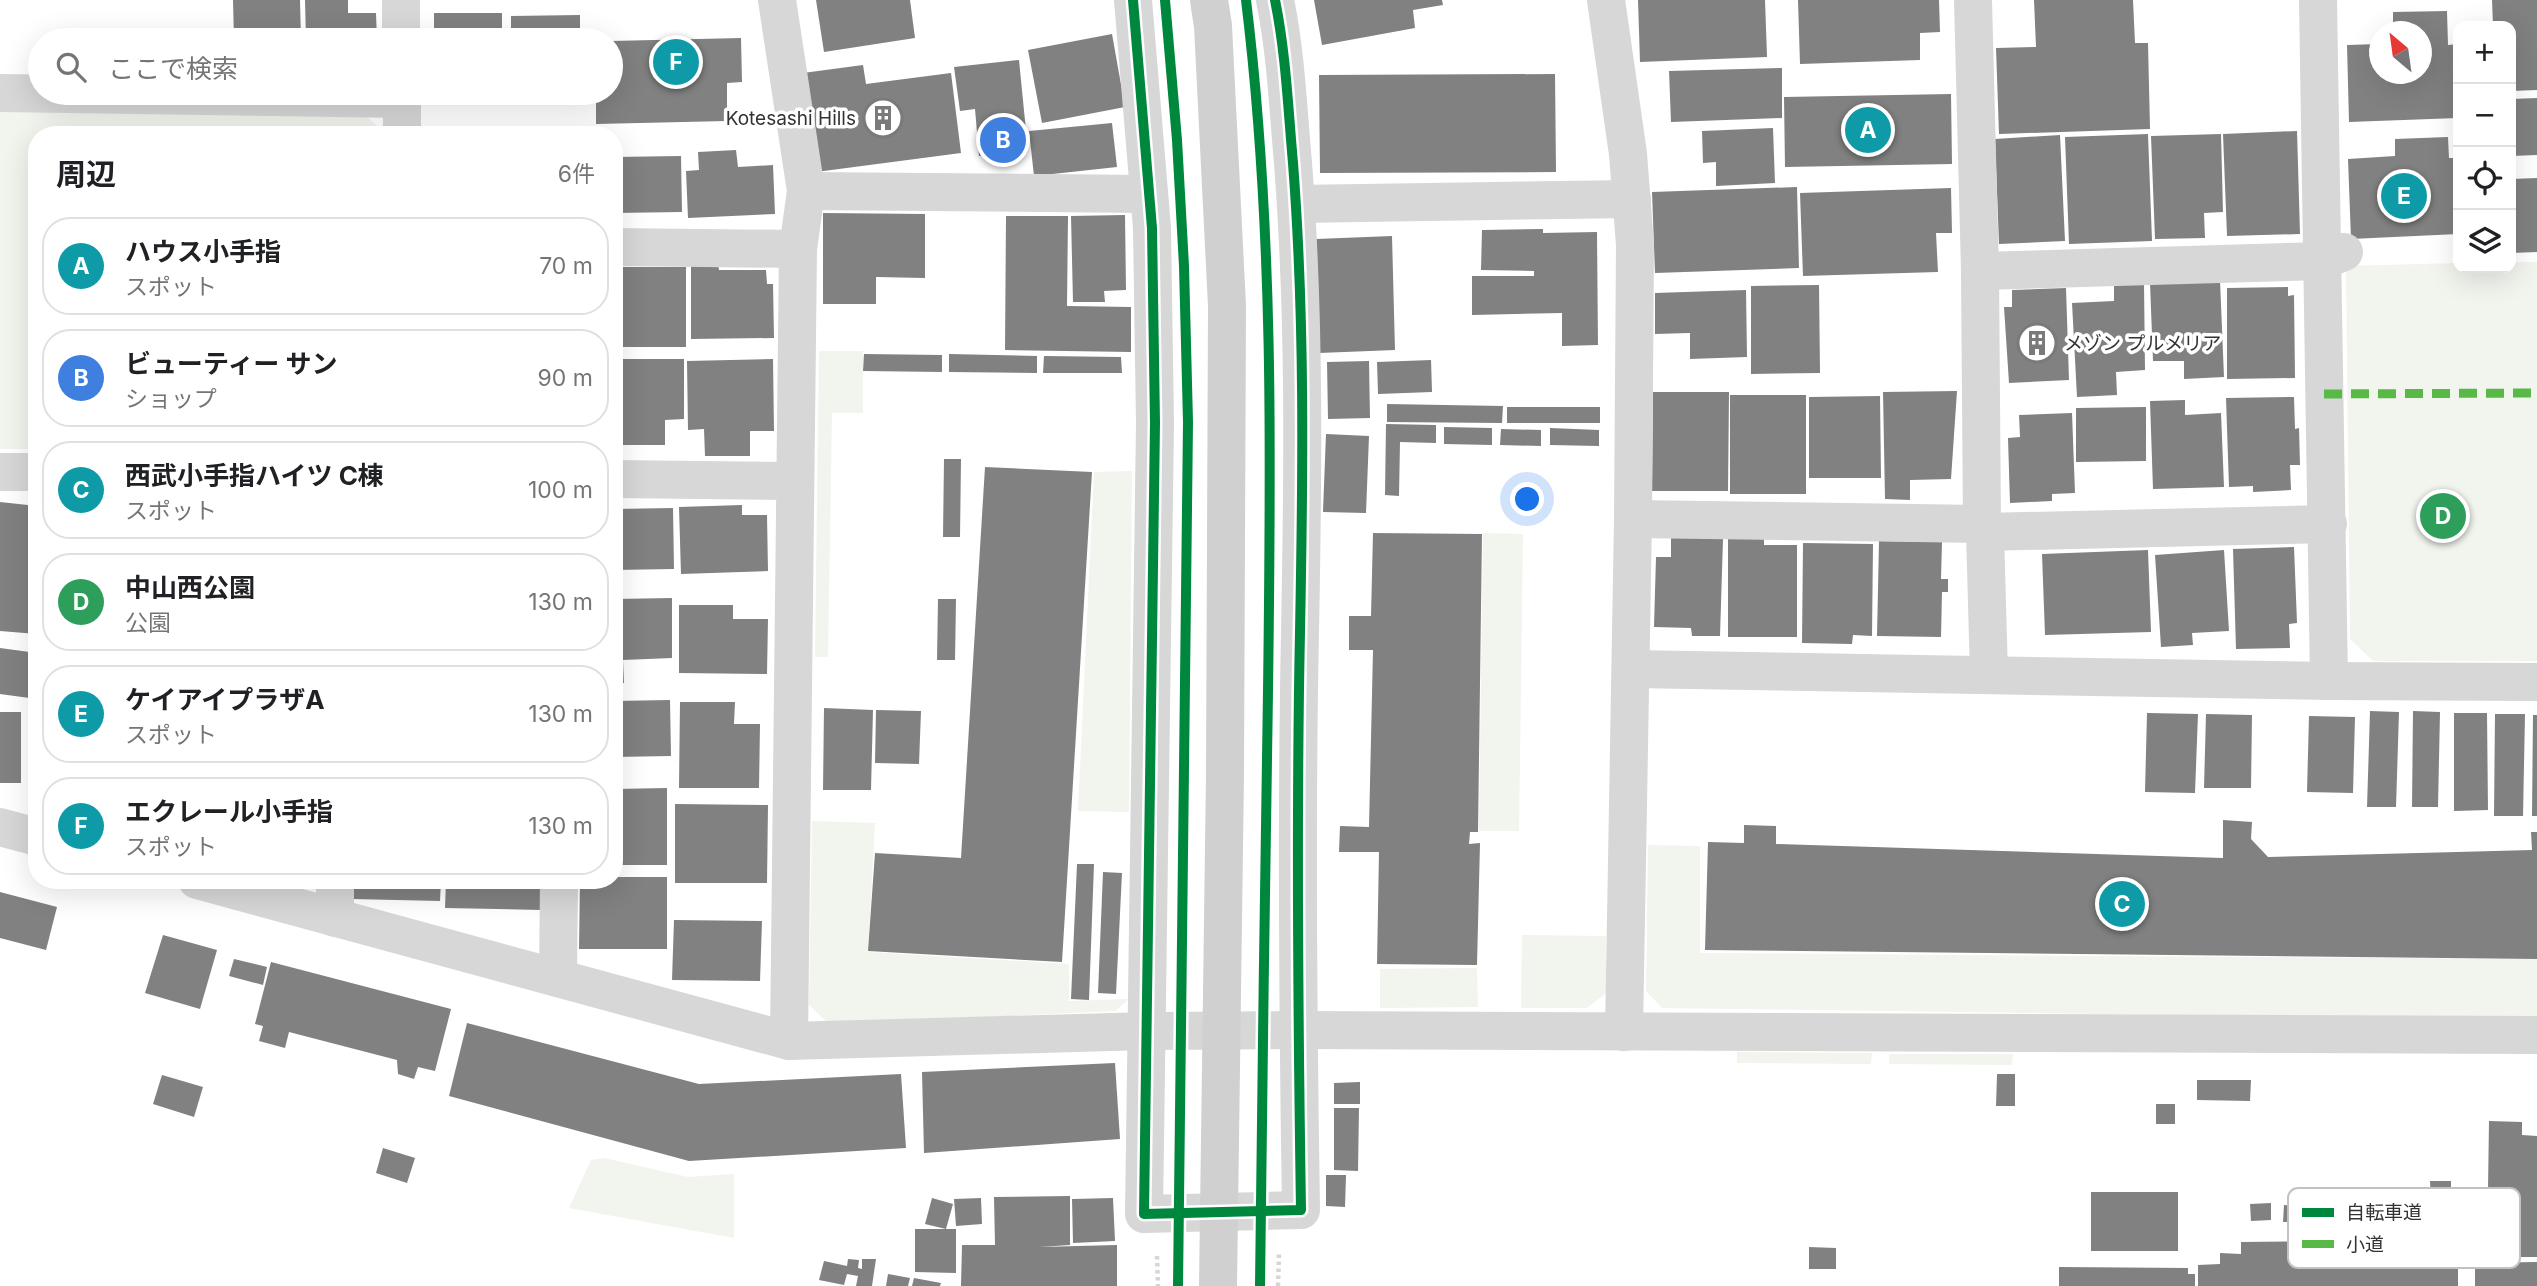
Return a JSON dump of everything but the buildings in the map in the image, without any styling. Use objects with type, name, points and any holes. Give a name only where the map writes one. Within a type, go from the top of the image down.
[{"type":"street","points":[[401,0],[401,28]]},
{"type":"street","points":[[777,0],[806,191],[798,249],[789,1041]]},
{"type":"street","points":[[1133,0],[1152,228],[1155,423],[1144,1214],[1301,1210],[1297,762],[1302,408],[1296,204],[1283,41],[1275,0]]},
{"type":"street","points":[[1209,0],[1213,26],[1227,306],[1225,774],[1218,1286]]},
{"type":"street","points":[[1606,0],[1628,154],[1635,245],[1624,1031]]},
{"type":"street","points":[[1973,0],[1989,675]]},
{"type":"street","points":[[2318,0],[2333,256],[2328,524],[2329,681]]},
{"type":"street","points":[[0,93],[28,94]]},
{"type":"street","points":[[302,105],[402,109]]},
{"type":"street","points":[[806,191],[1149,194]]},
{"type":"street","points":[[1296,204],[1632,200]]},
{"type":"street","points":[[623,247],[798,249]]},
{"type":"street","points":[[1980,271],[2333,256]]},
{"type":"street","points":[[0,472],[28,472]]},
{"type":"street","points":[[623,479],[795,481]]},
{"type":"street","points":[[1633,519],[1984,528],[2328,524]]},
{"type":"street","points":[[1631,669],[2537,682]]},
{"type":"street","points":[[0,827],[28,835]]},
{"type":"street","points":[[230,889],[789,1041],[1147,1031],[1298,1030],[2537,1035]]},
{"type":"street","points":[[335,889],[335,918]]},
{"type":"street","points":[[558,978],[559,889]]},
{"type":"shaded area","points":[[0,108],[362,112],[377,126],[28,126],[28,449],[0,449]]},
{"type":"shaded area","points":[[2516,262],[2537,262],[2537,661],[2373,661],[2350,639],[2346,266],[2453,263],[2453,273],[2516,273]]},
{"type":"shaded area","points":[[819,351],[863,351],[863,413],[832,413],[828,657],[815,657]]},
{"type":"shaded area","points":[[1132,471],[1129,812],[1078,811],[1094,472]]},
{"type":"shaded area","points":[[1483,533],[1523,534],[1519,831],[1479,831]]},
{"type":"shaded area","points":[[812,821],[875,823],[868,952],[1069,964],[1069,1001],[1129,999],[1115,1011],[829,1024],[809,1005]]},
{"type":"shaded area","points":[[1648,845],[1700,846],[1700,953],[2537,959],[2537,1020],[1662,1008],[1646,991]]},
{"type":"shaded area","points":[[1522,935],[1606,936],[1606,993],[1587,1008],[1521,1008]]},
{"type":"shaded area","points":[[1477,968],[1478,1007],[1380,1008],[1380,969]]},
{"type":"shaded area","points":[[1737,1052],[1872,1053],[1871,1064],[1737,1063]]},
{"type":"shaded area","points":[[1889,1054],[2013,1054],[2012,1065],[1889,1064]]},
{"type":"shaded area","points":[[604,1158],[688,1177],[734,1174],[734,1238],[569,1208],[591,1160]]},
{"type":"marked path","points":[[2324,394],[2537,393]]},
{"type":"cycle path","points":[[1133,0],[1152,228],[1155,423],[1144,1214],[1301,1210],[1298,993],[1301,339],[1293,163],[1284,61],[1275,0]]},
{"type":"cycle path","points":[[1165,0],[1184,266],[1188,422],[1178,1286]]},
{"type":"cycle path","points":[[1246,0],[1262,172],[1270,432],[1260,1286]]},
{"type":"place","name":"エクレール小手指","points":[[676,62]]},
{"type":"place","name":"Kotesashi Hills","points":[[883,118]]},
{"type":"place","name":"ハウス小手指","points":[[1868,130]]},
{"type":"place","name":"ビューティー サン","points":[[1003,140]]},
{"type":"place","name":"ケイアイプラザA","points":[[2404,196]]},
{"type":"place","name":"メゾン プルメリア","points":[[2037,343]]},
{"type":"place","name":"中山西公園","points":[[2443,516]]},
{"type":"place","name":"西武小手指ハイツ C棟","points":[[2122,904]]}]
